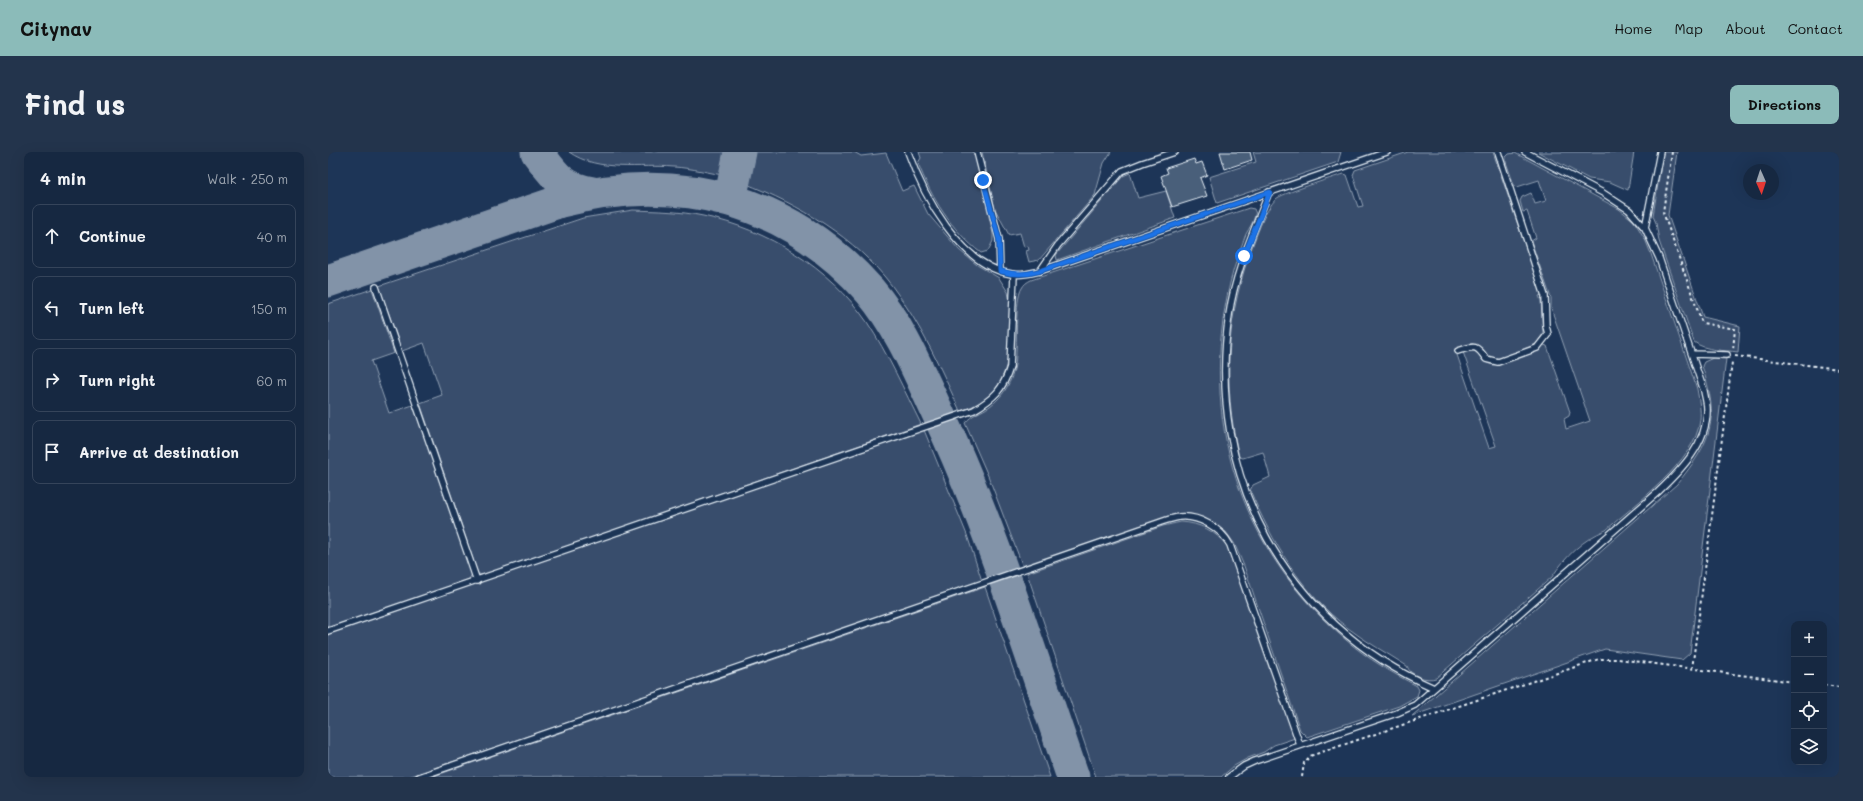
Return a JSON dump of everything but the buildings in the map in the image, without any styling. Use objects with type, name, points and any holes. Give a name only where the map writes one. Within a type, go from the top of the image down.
[{"type":"lane","points":[[908,152],[931,204],[947,228],[963,246],[983,263],[1000,271],[1014,275],[1040,271],[1387,152]]},
{"type":"lane","points":[[977,152],[999,239],[1000,271]]},
{"type":"lane","points":[[1040,271],[1058,244],[1122,171],[1175,152]]},
{"type":"lane","points":[[1458,351],[1473,346],[1479,349],[1486,359],[1492,362],[1498,362],[1537,348],[1548,334],[1546,326],[1545,296],[1498,152]]},
{"type":"lane","points":[[1229,777],[1244,766],[1300,745],[1397,713],[1415,705],[1682,470],[1700,441],[1705,426],[1707,410],[1704,391],[1659,258],[1645,228],[1630,210],[1603,193],[1525,152]]},
{"type":"lane","points":[[1645,228],[1660,152]]},
{"type":"lane","points":[[1270,192],[1250,237],[1235,286],[1224,349],[1226,410],[1230,440],[1245,489],[1256,517],[1275,552],[1298,584],[1316,605],[1341,630],[1370,653],[1434,688]]},
{"type":"lane","points":[[328,631],[974,410],[989,401],[999,391],[1006,380],[1010,367],[1014,275]]},
{"type":"lane","points":[[376,287],[477,581]]},
{"type":"lane","points":[[1692,354],[1727,355]]},
{"type":"lane","points":[[419,777],[1018,570],[1180,517],[1192,518],[1215,527],[1226,537],[1300,745]]},
{"type":"path","points":[[1727,355],[1839,369]]},
{"type":"path","points":[[1302,777],[1304,763],[1310,756],[1599,659],[1618,659],[1791,682]]},
{"type":"path","points":[[1827,685],[1839,687]]},
{"type":"shaded area","points":[[569,152],[733,152],[728,176],[694,169],[661,166],[606,165],[581,159]]},
{"type":"shaded area","points":[[751,152],[854,152],[861,156],[886,153],[902,191],[914,186],[928,214],[959,250],[977,265],[999,278],[1008,292],[1010,302],[1010,327],[1006,365],[996,388],[988,397],[960,411],[938,363],[921,331],[892,286],[861,252],[825,224],[786,201],[744,183]]},
{"type":"shaded area","points":[[919,152],[974,152],[993,234],[993,241],[988,251],[981,253],[970,244],[943,212],[923,176],[918,163],[921,158]]},
{"type":"shaded area","points":[[982,152],[1111,152],[1104,163],[1095,195],[1039,260],[1029,262],[1026,251],[1029,250],[1028,246],[1024,247],[1020,233],[1009,235],[995,209]]},
{"type":"shaded area","points":[[1253,152],[1341,152],[1338,162],[1217,203],[1209,177],[1256,162]]},
{"type":"shaded area","points":[[1408,152],[1493,152],[1542,295],[1539,296],[1541,301],[1543,334],[1536,344],[1496,360],[1490,359],[1482,349],[1475,345],[1467,345],[1455,349],[1489,448],[1496,446],[1463,352],[1470,351],[1478,353],[1485,361],[1494,365],[1535,352],[1544,345],[1547,346],[1570,412],[1569,416],[1564,419],[1566,429],[1590,421],[1551,308],[1551,298],[1531,241],[1536,238],[1527,211],[1523,212],[1520,201],[1522,197],[1531,193],[1535,204],[1546,201],[1539,180],[1517,187],[1514,185],[1506,162],[1506,157],[1509,154],[1515,153],[1619,209],[1634,221],[1645,239],[1651,254],[1697,389],[1700,405],[1700,420],[1696,435],[1688,451],[1662,481],[1606,530],[1590,538],[1575,549],[1552,577],[1436,678],[1432,679],[1415,675],[1407,666],[1369,643],[1348,628],[1317,600],[1303,583],[1278,547],[1250,490],[1253,485],[1270,477],[1263,452],[1243,458],[1239,457],[1230,402],[1230,348],[1232,322],[1237,295],[1254,242],[1263,219],[1272,203],[1287,193],[1344,174],[1347,175],[1358,207],[1363,206],[1353,175],[1355,170]]},
{"type":"shaded area","points":[[1538,152],[1634,152],[1628,190],[1610,182],[1589,179]]},
{"type":"shaded area","points":[[1663,152],[1677,152],[1668,215],[1703,317],[1740,326],[1738,352],[1710,349],[1694,342],[1659,241],[1656,223],[1653,216]]},
{"type":"shaded area","points":[[1130,173],[1138,198],[1166,191],[1175,218],[1057,260],[1056,255],[1123,176]]},
{"type":"shaded area","points":[[1249,208],[1254,209],[1255,212],[1253,223],[1246,234],[1233,270],[1221,333],[1220,383],[1224,432],[1236,478],[1254,523],[1278,565],[1309,604],[1354,647],[1380,665],[1417,686],[1419,690],[1417,696],[1399,706],[1307,737],[1300,730],[1244,566],[1234,543],[1226,532],[1214,524],[1196,517],[1161,521],[1023,567],[989,478],[965,423],[971,417],[995,402],[1003,393],[1012,377],[1016,357],[1018,303],[1022,288],[1027,282]]},
{"type":"shaded area","points":[[633,210],[686,213],[727,222],[750,230],[773,241],[816,268],[835,284],[852,302],[867,322],[889,359],[921,424],[484,575],[478,574],[420,403],[442,395],[424,343],[402,351],[379,286],[583,218]]},
{"type":"shaded area","points":[[372,289],[394,353],[371,361],[389,413],[413,405],[472,574],[468,581],[328,628],[328,304]]},
{"type":"shaded area","points":[[1713,358],[1726,359],[1690,653],[1682,660],[1605,649],[1412,716],[1677,484],[1698,455],[1705,442],[1709,429],[1711,401],[1702,366],[1704,362]]},
{"type":"shaded area","points":[[924,430],[967,535],[982,581],[408,777],[328,777],[328,633]]},
{"type":"shaded area","points":[[1181,522],[1195,524],[1207,529],[1227,546],[1295,738],[1274,745],[1264,752],[1248,758],[1234,766],[1221,777],[1096,777],[1027,573],[1163,526]]},
{"type":"shaded area","points":[[985,587],[1050,777],[431,777]]},
{"type":"taxiway","points":[[537,152],[560,180],[573,188],[593,193]]},
{"type":"taxiway","points":[[730,200],[740,152]]},
{"type":"taxiway","points":[[328,281],[561,201],[605,192],[648,189],[689,192],[729,200],[767,214],[804,233],[838,259],[870,291],[899,332],[956,454],[993,545],[1073,777]]},
{"type":"route","points":[[983,180],[999,239],[1000,271],[1006,273],[1014,275],[1031,274],[1270,192],[1250,237],[1244,256]]}]
